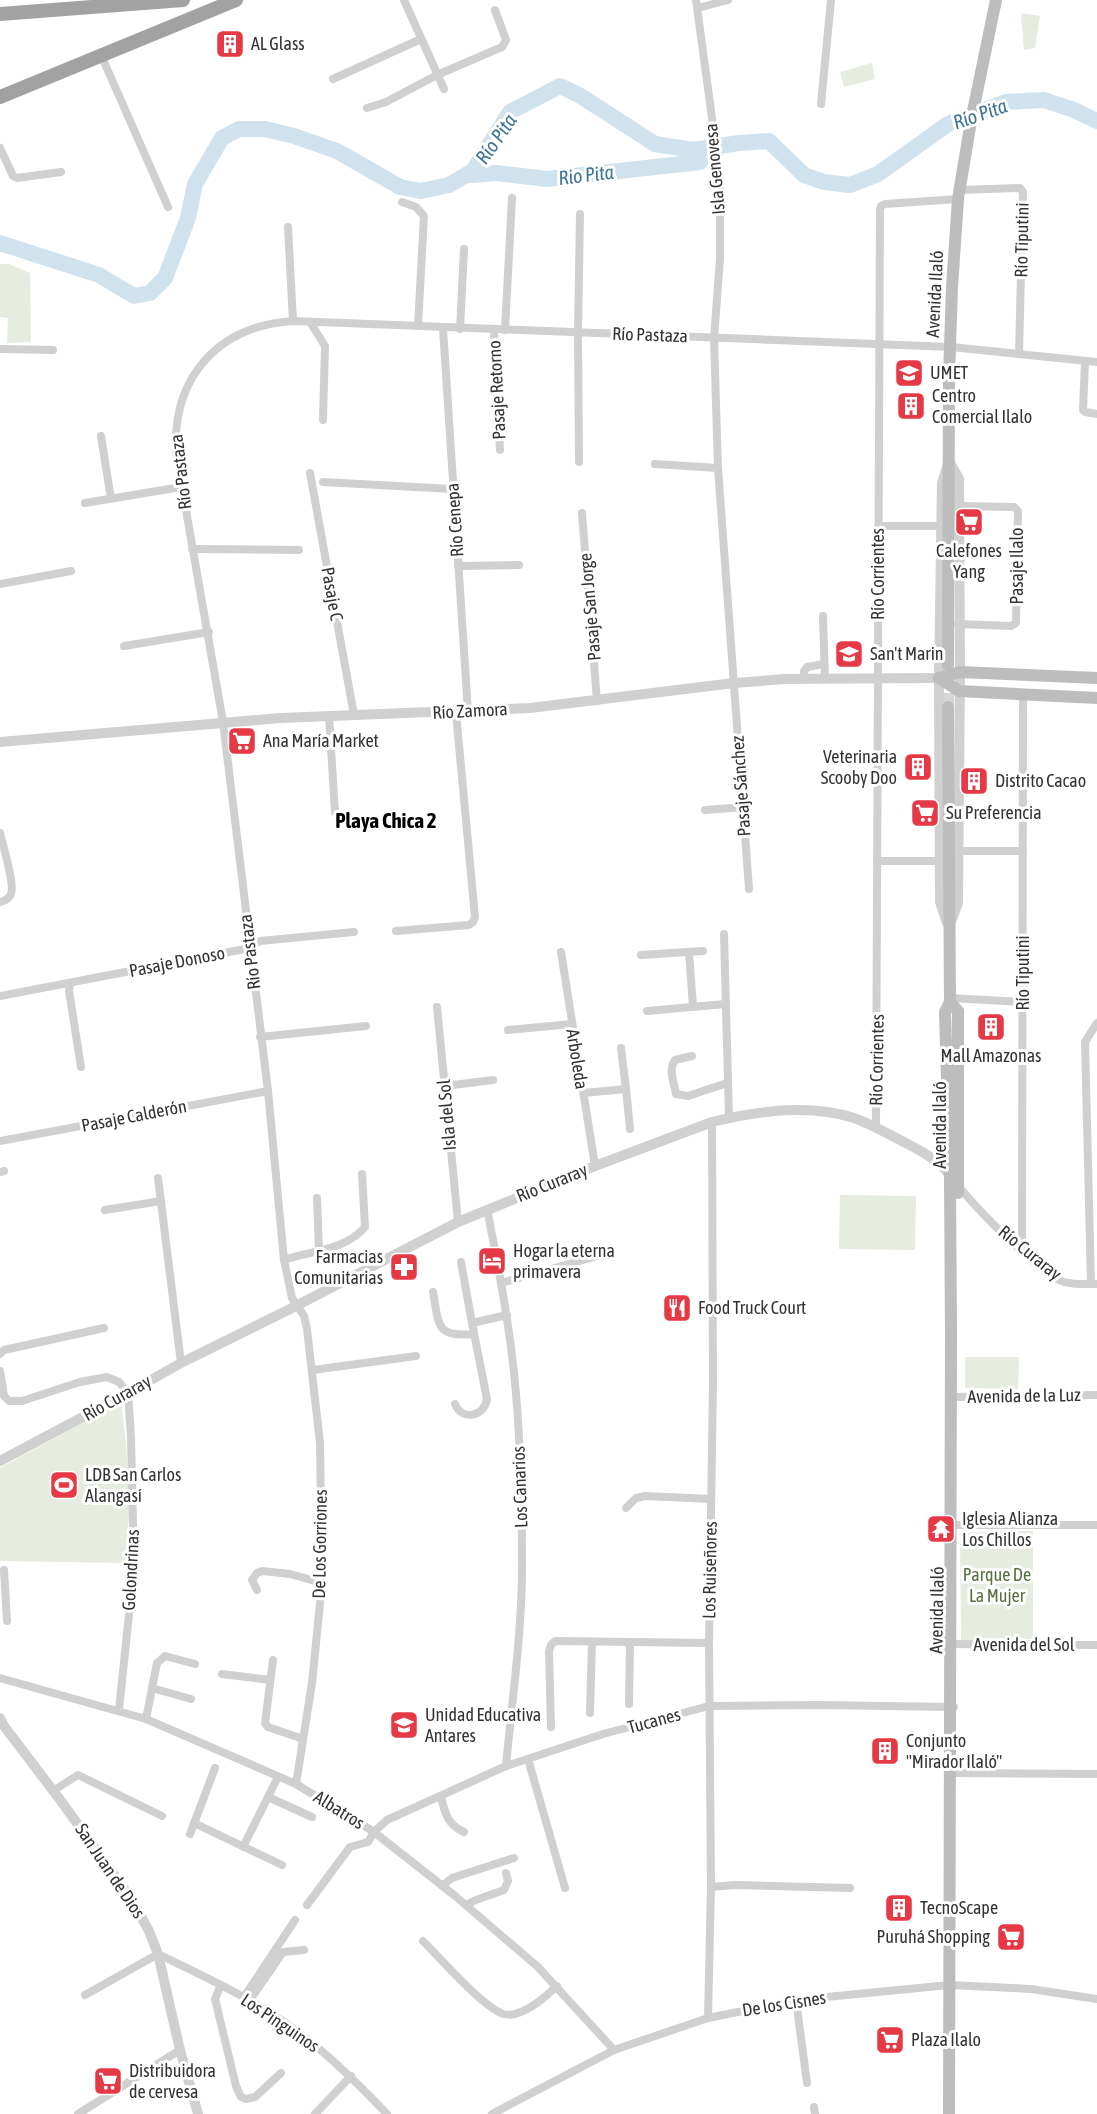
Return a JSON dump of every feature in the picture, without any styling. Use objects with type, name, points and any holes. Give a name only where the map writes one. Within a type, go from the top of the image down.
[{"type":"highway","points":[[0,14],[46,5],[183,0]]},
{"type":"highway","points":[[0,97],[236,0]]},
{"type":"main road","name":"Avenida Ilaló","points":[[948,665],[951,347],[959,195],[971,121],[996,0]]},
{"type":"main road","points":[[939,678],[960,672],[1097,678]]},
{"type":"main road","points":[[939,678],[959,691],[1097,698]]},
{"type":"main road","name":"Avenida Ilaló","points":[[948,707],[951,849],[950,1000],[945,1012],[954,1397]]},
{"type":"main road","name":"Avenida Ilaló","points":[[950,1000],[958,1011],[952,1644],[951,2114]]},
{"type":"street","points":[[404,0],[444,89]]},
{"type":"street","points":[[697,4],[728,0]]},
{"type":"street","points":[[821,104],[831,0]]},
{"type":"street","name":"Isla Genovesa","points":[[697,4],[720,177],[720,260],[714,338],[718,468]]},
{"type":"street","points":[[367,108],[386,102],[438,75],[504,46],[506,40],[495,10]]},
{"type":"street","points":[[333,79],[421,39]]},
{"type":"street","points":[[101,55],[168,207]]},
{"type":"street","points":[[0,148],[16,178],[61,172]]},
{"type":"street","name":"Río Tiputini","points":[[959,195],[1020,188],[1023,192],[1019,354]]},
{"type":"street","name":"Río Corrientes","points":[[876,1128],[879,679],[878,343],[881,206],[959,195]]},
{"type":"street","points":[[506,330],[512,198]]},
{"type":"street","points":[[402,202],[416,207],[424,216],[418,326]]},
{"type":"street","points":[[579,462],[580,214]]},
{"type":"street","points":[[288,227],[294,321]]},
{"type":"street","points":[[460,329],[464,249]]},
{"type":"street","name":"Río Pastaza","points":[[298,1305],[292,1298],[284,1260],[268,1091],[223,722],[176,453],[177,417],[189,382],[199,368],[218,348],[241,333],[258,326],[294,321],[878,343],[951,347],[1097,362]]},
{"type":"street","points":[[310,322],[325,346],[322,420]]},
{"type":"street","name":"Río Cenepa","points":[[443,328],[468,712]]},
{"type":"street","name":"Pasaje Retorno","points":[[494,330],[500,450]]},
{"type":"street","points":[[0,349],[54,350]]},
{"type":"street","points":[[1085,361],[1083,410],[1097,414]]},
{"type":"street","points":[[101,436],[111,499]]},
{"type":"street","points":[[949,461],[958,479],[960,672],[958,903],[949,927]]},
{"type":"street","points":[[949,461],[942,483],[939,678],[940,902],[949,927]]},
{"type":"street","points":[[655,464],[718,468]]},
{"type":"street","name":"Pasaje Sánchez","points":[[718,468],[749,888]]},
{"type":"street","name":"Pasaje C","points":[[310,473],[354,715]]},
{"type":"street","points":[[323,483],[452,489]]},
{"type":"street","points":[[85,503],[181,487]]},
{"type":"street","name":"Pasaje Ilalo","points":[[958,506],[1014,507],[1017,511],[1016,623],[1011,626],[958,624]]},
{"type":"street","name":"Pasaje San Jorge","points":[[582,513],[597,701]]},
{"type":"street","points":[[878,526],[941,525]]},
{"type":"street","points":[[192,549],[299,550]]},
{"type":"street","points":[[458,566],[519,565]]},
{"type":"street","points":[[0,584],[71,571]]},
{"type":"street","points":[[823,616],[825,679]]},
{"type":"street","points":[[124,646],[208,632]]},
{"type":"street","points":[[804,679],[804,671],[807,667],[824,664]]},
{"type":"street","name":"Río Zamora","points":[[0,740],[223,722],[530,708],[597,701],[686,687],[734,683],[804,679],[939,678]]},
{"type":"street","name":"Río Tiputini","points":[[1022,1251],[1023,695]]},
{"type":"street","points":[[396,931],[469,925],[475,917],[456,713]]},
{"type":"street","points":[[329,716],[335,812]]},
{"type":"street","points":[[705,810],[744,807]]},
{"type":"street","points":[[0,833],[12,888],[6,901],[0,902]]},
{"type":"street","points":[[959,851],[1023,851]]},
{"type":"street","points":[[877,861],[939,861]]},
{"type":"street","name":"Pasaje Donoso","points":[[0,996],[250,948],[260,941],[354,932]]},
{"type":"street","points":[[724,934],[724,1004],[729,1118]]},
{"type":"street","points":[[641,956],[703,951]]},
{"type":"street","name":"Arboleda","points":[[561,952],[595,1166]]},
{"type":"street","points":[[689,952],[693,1007]]},
{"type":"street","points":[[70,983],[69,991],[81,1066]]},
{"type":"street","points":[[950,1000],[1022,1002]]},
{"type":"street","points":[[647,1011],[724,1004]]},
{"type":"street","name":"Isla del Sol","points":[[437,1007],[458,1222]]},
{"type":"street","points":[[1094,1284],[1084,1042],[1097,1023]]},
{"type":"street","points":[[508,1030],[572,1024]]},
{"type":"street","points":[[260,1037],[366,1026]]},
{"type":"street","points":[[621,1048],[630,1129]]},
{"type":"street","points":[[692,1056],[675,1060],[672,1064],[676,1094],[688,1096],[727,1083]]},
{"type":"street","points":[[445,1086],[493,1080]]},
{"type":"street","points":[[583,1094],[626,1089]]},
{"type":"street","name":"Pasaje Calderón","points":[[0,1141],[268,1091]]},
{"type":"street","name":"Río Curaray","points":[[0,1461],[181,1363],[458,1222],[595,1166],[712,1122],[729,1118],[782,1112],[824,1111],[854,1118],[876,1128],[928,1155],[942,1165],[958,1185],[1022,1251],[1062,1281],[1094,1284]]},
{"type":"street","name":"Los Ruiseñores","points":[[708,2018],[711,1887],[709,1643],[713,1385],[712,1122]]},
{"type":"street","points":[[284,1260],[347,1242],[359,1234],[365,1227],[362,1174]]},
{"type":"street","points":[[158,1178],[181,1363]]},
{"type":"street","points":[[317,1198],[319,1250]]},
{"type":"street","points":[[105,1210],[160,1201]]},
{"type":"street","name":"Los Canarios","points":[[487,1209],[507,1315],[516,1395],[522,1569],[518,1641],[506,1766]]},
{"type":"street","points":[[501,1283],[601,1255]]},
{"type":"street","points":[[455,1404],[457,1409],[464,1413],[474,1414],[482,1412],[487,1399],[461,1262]]},
{"type":"street","points":[[433,1292],[436,1311],[444,1332],[450,1335],[474,1334]]},
{"type":"street","name":"De Los Gorriones","points":[[296,1784],[312,1683],[322,1583],[320,1443],[308,1329],[298,1305]]},
{"type":"street","points":[[472,1323],[507,1315]]},
{"type":"street","points":[[0,1354],[4,1350],[104,1328]]},
{"type":"street","points":[[313,1370],[416,1356]]},
{"type":"street","points":[[0,1371],[4,1396],[14,1402],[80,1382],[107,1377],[119,1382],[128,1393]]},
{"type":"street","name":"Golondrinas","points":[[119,1710],[134,1566],[132,1437],[128,1393]]},
{"type":"street","name":"Avenida de la Luz","points":[[954,1397],[1097,1395]]},
{"type":"street","points":[[626,1508],[636,1498],[645,1496],[711,1499]]},
{"type":"street","points":[[954,1525],[1097,1524]]},
{"type":"street","points":[[4,1570],[3,1599],[7,1621]]},
{"type":"street","points":[[257,1590],[252,1580],[257,1572],[262,1571],[290,1574],[322,1583]]},
{"type":"street","points":[[551,1727],[549,1651],[555,1641],[709,1643]]},
{"type":"street","points":[[590,1713],[592,1642]]},
{"type":"street","points":[[629,1704],[630,1642]]},
{"type":"street","name":"Avenida del Sol","points":[[952,1644],[1097,1645]]},
{"type":"street","points":[[146,1719],[157,1663],[165,1656],[195,1664]]},
{"type":"street","points":[[273,1660],[265,1723],[268,1727],[303,1739]]},
{"type":"street","points":[[222,1674],[270,1680]]},
{"type":"street","name":"Albatros","points":[[0,1678],[146,1719],[296,1784],[374,1832],[466,1905],[537,1966],[614,2050]]},
{"type":"street","points":[[152,1688],[191,1699]]},
{"type":"street","name":"Tucanes","points":[[307,1905],[350,1847],[368,1842],[374,1832],[387,1820],[506,1766],[603,1734],[709,1706],[952,1707]]},
{"type":"street","name":"San Juan de Dios","points":[[0,1718],[130,1897],[149,1931],[158,1954],[180,2050],[198,2114]]},
{"type":"street","points":[[528,1759],[565,1888]]},
{"type":"street","points":[[190,1834],[215,1768]]},
{"type":"street","points":[[952,1773],[1097,1774]]},
{"type":"street","points":[[53,1791],[78,1775],[162,1816]]},
{"type":"street","points":[[243,1847],[278,1777]]},
{"type":"street","points":[[268,1797],[312,1817]]},
{"type":"street","points":[[441,1797],[450,1822],[454,1828],[464,1832]]},
{"type":"street","points":[[194,1823],[282,1865]]},
{"type":"street","points":[[442,1886],[452,1878],[514,1858]]},
{"type":"street","points":[[466,1905],[504,1890],[508,1881],[506,1874]]},
{"type":"street","points":[[711,1887],[735,1885],[850,1888]]},
{"type":"street","points":[[247,1999],[295,1920]]},
{"type":"street","points":[[423,1941],[483,2001],[502,2014],[515,2014],[541,2001],[557,1986]]},
{"type":"street","points":[[247,1999],[283,1952],[304,1950]]},
{"type":"street","points":[[85,1995],[158,1954]]},
{"type":"street","name":"Los Pinguinos","points":[[158,1954],[247,1999],[299,2033],[351,2076],[387,2114]]},
{"type":"street","points":[[221,1985],[215,1999],[236,2086],[241,2097],[246,2099],[255,2097],[281,2073]]},
{"type":"street","name":"De los Cisnes","points":[[492,2114],[614,2050],[708,2018],[796,2000],[951,1985],[1031,1989],[1097,1999]]},
{"type":"street","points":[[796,2000],[807,2083]]},
{"type":"street","points":[[78,2114],[180,2050]]},
{"type":"street","points":[[315,2114],[351,2076]]},
{"type":"green space","points":[[1021,13],[1040,16],[1035,48],[1024,50]]},
{"type":"green space","points":[[872,63],[875,79],[844,87],[840,72]]},
{"type":"green space","points":[[0,264],[9,264],[30,273],[31,342],[7,343],[8,318],[0,317]]},
{"type":"green space","points":[[840,1195],[916,1196],[915,1250],[839,1249]]},
{"type":"green space","points":[[965,1357],[1019,1357],[1018,1389],[965,1388]]},
{"type":"green space","name":"LDB San Carlos Alangasí","points":[[121,1402],[130,1503],[125,1563],[0,1561],[0,1468]]},
{"type":"green space","name":"Parque De La Mujer","points":[[1033,1531],[1033,1639],[961,1640],[960,1532]]},
{"type":"waterway","name":"Río Pita","points":[[0,243],[99,275],[134,296],[150,293],[165,278],[188,218],[195,184],[222,138],[239,129],[265,129],[294,136],[337,151],[400,187],[421,191],[449,185],[473,171],[510,112],[560,86],[579,95],[655,144],[693,150],[769,141],[804,175],[824,182],[850,185],[878,174],[948,124],[1006,102],[1044,100],[1097,121]]},
{"type":"waterway","name":"Rio Pita","points":[[472,175],[496,173],[547,179],[700,162]]},
{"type":"tunnel","points":[[948,675],[948,707]]},
{"type":"place","name":"AL Glass","points":[[230,44]]},
{"type":"place","name":"UMET","points":[[909,373]]},
{"type":"place","name":"Centro Comercial Ilalo","points":[[911,406]]},
{"type":"place","name":"Calefones Yang","points":[[969,522]]},
{"type":"place","name":"San't Marin","points":[[849,654]]},
{"type":"place","name":"Ana María Market","points":[[242,741]]},
{"type":"place","name":"Veterinaria Scooby Doo","points":[[918,767]]},
{"type":"place","name":"Distrito Cacao","points":[[974,781]]},
{"type":"place","name":"Su Preferencia","points":[[925,813]]},
{"type":"place","name":"Mall Amazonas","points":[[991,1027]]},
{"type":"place","name":"Hogar la eterna primavera","points":[[492,1261]]},
{"type":"place","name":"Farmacias Comunitarias","points":[[404,1267]]},
{"type":"place","name":"Food Truck Court","points":[[677,1308]]},
{"type":"place","name":"LDB San Carlos Alangasí","points":[[64,1485]]},
{"type":"place","name":"Iglesia Alianza Los Chillos","points":[[941,1529]]},
{"type":"place","name":"Unidad Educativa Antares","points":[[404,1725]]},
{"type":"place","name":"Conjunto \"Mirador Ilaló\"","points":[[885,1751]]},
{"type":"place","name":"TecnoScape","points":[[899,1908]]},
{"type":"place","name":"Puruhá Shopping","points":[[1011,1937]]},
{"type":"place","name":"Plaza Ilalo","points":[[890,2040]]},
{"type":"place","name":"Distribuidora de cervesa","points":[[108,2081]]},
{"type":"district","name":"Playa Chica 2","points":[[386,821]]}]
